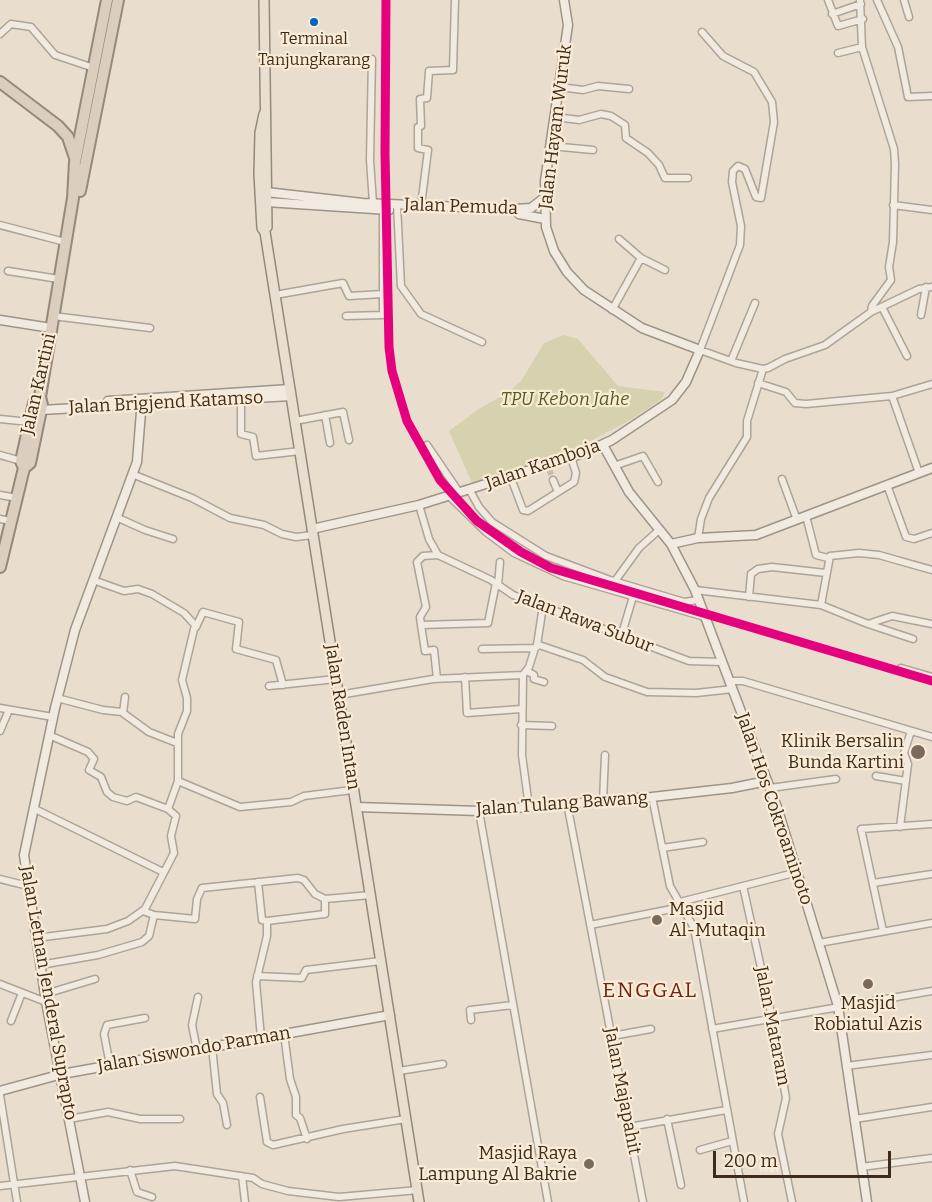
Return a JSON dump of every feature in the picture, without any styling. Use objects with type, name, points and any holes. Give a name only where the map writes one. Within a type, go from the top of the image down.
[{"type":"highway","name":"Jalan Kartini","points":[[0,567],[12,522],[34,404],[41,404],[51,328],[74,198],[75,162],[107,0]]},
{"type":"highway","name":"Jalan Kartini","points":[[74,198],[80,190],[118,0]]},
{"type":"highway","points":[[0,82],[58,126],[68,137],[75,162]]},
{"type":"highway","points":[[58,126],[75,125],[85,116]]},
{"type":"highway","points":[[22,464],[30,463],[41,404]]},
{"type":"main road","name":"Jalan Raden Intan","points":[[264,0],[265,232],[419,1202]]},
{"type":"main road","name":"Jalan Raden Intan","points":[[264,114],[260,133],[259,189],[262,228],[265,232]]},
{"type":"street","points":[[422,206],[428,150],[418,148],[418,127],[421,126],[420,99],[427,98],[429,71],[453,70],[455,0]]},
{"type":"street","name":"Jalan Hayam Wuruk","points":[[564,0],[568,25],[544,198],[545,219],[554,251],[567,272],[584,290],[612,310],[642,328],[700,350]]},
{"type":"street","points":[[828,0],[838,26],[863,20]]},
{"type":"street","points":[[877,0],[898,47],[908,97],[932,96]]},
{"type":"street","points":[[904,0],[909,17]]},
{"type":"street","points":[[832,14],[860,2],[863,20],[862,47],[894,149],[893,242],[889,267],[891,280],[872,306],[871,312]]},
{"type":"street","points":[[0,34],[11,24],[31,27],[55,55],[94,68]]},
{"type":"street","points":[[702,32],[723,56],[754,72],[772,102],[774,122],[761,198],[756,197],[745,169],[738,166],[733,171],[732,182],[741,226],[740,245],[700,350],[763,369],[785,358],[825,345],[871,312],[929,287]]},
{"type":"street","points":[[838,53],[862,47]]},
{"type":"street","points":[[372,59],[370,160],[373,203]]},
{"type":"street","points":[[560,87],[583,90],[598,86],[628,89]]},
{"type":"street","points":[[556,117],[579,120],[601,114],[611,116],[624,125],[626,138],[648,153],[659,165],[665,178],[688,178]]},
{"type":"street","points":[[551,146],[593,150]]},
{"type":"street","name":"Jalan Pemuda","points":[[266,197],[383,210],[527,215],[545,219]]},
{"type":"street","name":"Jalan Pemuda","points":[[363,206],[373,203],[397,210],[422,206],[526,209],[537,206],[544,198]]},
{"type":"street","points":[[893,205],[932,210]]},
{"type":"street","points":[[346,316],[383,315],[383,210]]},
{"type":"street","points":[[397,210],[401,286],[421,314],[482,342]]},
{"type":"street","points":[[0,225],[65,242]]},
{"type":"street","points":[[619,238],[641,258],[665,270]]},
{"type":"street","points":[[612,310],[641,258]]},
{"type":"street","points":[[8,271],[59,279]]},
{"type":"street","points":[[275,295],[343,283],[349,296],[383,294]]},
{"type":"street","points":[[921,315],[929,287]]},
{"type":"street","points":[[731,361],[755,303]]},
{"type":"street","points":[[882,307],[907,356]]},
{"type":"street","points":[[54,316],[150,328]]},
{"type":"street","points":[[0,320],[51,328]]},
{"type":"street","name":"Jalan Kamboja","points":[[313,532],[419,505],[548,467],[603,445],[679,393],[700,350]]},
{"type":"street","points":[[698,538],[704,508],[716,482],[730,466],[747,436],[747,421],[763,369]]},
{"type":"street","points":[[758,383],[786,392],[795,403],[806,404],[892,396],[932,384]]},
{"type":"street","name":"Jalan Brigjend Katamso","points":[[142,402],[241,399],[291,393]]},
{"type":"street","name":"Jalan Brigjend Katamso","points":[[41,404],[90,405],[291,393]]},
{"type":"street","points":[[892,396],[919,473]]},
{"type":"street","points":[[241,399],[241,434],[253,437],[256,456],[300,451]]},
{"type":"street","name":"Jalan Letnan Jenderal Suprapto","points":[[85,1202],[40,965],[24,855],[57,698],[75,630],[139,450],[142,402]]},
{"type":"street","points":[[295,421],[345,414],[349,440]]},
{"type":"street","points":[[325,416],[330,443]]},
{"type":"street","points":[[0,419],[30,422]]},
{"type":"street","points":[[427,445],[459,492]]},
{"type":"street","name":"Jalan Hos Cokroaminoto","points":[[603,445],[634,499],[671,544],[695,590],[769,784],[838,1006],[867,1202]]},
{"type":"street","points":[[0,455],[22,464]]},
{"type":"street","points":[[614,466],[642,456],[658,482]]},
{"type":"street","points":[[511,478],[524,511],[574,482],[576,473],[572,457]]},
{"type":"street","points":[[671,544],[698,538],[756,535],[932,468]]},
{"type":"street","points":[[132,474],[230,518],[264,525],[282,534],[296,537],[313,532]]},
{"type":"street","points":[[782,479],[802,518],[816,555],[828,558],[835,554],[859,553],[932,570]]},
{"type":"street","points":[[553,480],[558,492]]},
{"type":"street","points":[[887,485],[906,538],[932,533]]},
{"type":"street","points":[[469,489],[492,522],[546,556],[615,581],[684,602],[698,600]]},
{"type":"street","points":[[0,495],[17,498]]},
{"type":"street","points":[[448,495],[486,532],[514,553],[563,576],[705,617]]},
{"type":"street","points":[[419,505],[429,540],[438,555],[423,556],[417,561],[426,607],[420,617],[425,651],[434,650],[437,679]]},
{"type":"street","points":[[116,517],[173,539]]},
{"type":"street","points":[[0,519],[12,522]]},
{"type":"street","points":[[615,581],[639,548],[659,530]]},
{"type":"street","name":"Jalan Rawa Subur","points":[[438,555],[497,584],[513,595],[621,637],[689,661],[722,662]]},
{"type":"street","points":[[820,605],[828,558]]},
{"type":"street","points":[[421,625],[487,623],[500,562]]},
{"type":"street","points":[[749,597],[751,574],[758,569],[772,567],[826,573]]},
{"type":"street","points":[[93,580],[124,591],[138,589],[152,594],[184,613],[193,620],[196,628]]},
{"type":"street","points":[[695,590],[820,605],[913,639]]},
{"type":"street","points":[[621,637],[632,600]]},
{"type":"street","points":[[529,807],[521,709],[525,673],[536,647],[543,606]]},
{"type":"street","points":[[168,809],[178,781],[177,743],[187,703],[182,680],[196,628],[204,612],[238,622],[240,624],[236,649],[276,660],[283,685]]},
{"type":"street","points":[[868,624],[892,616],[932,624]]},
{"type":"street","name":"Jalan Rawa Subur","points":[[482,649],[536,647],[583,660],[605,677],[648,692],[696,693],[743,681],[932,737]]},
{"type":"street","points":[[901,668],[932,677]]},
{"type":"street","points":[[339,695],[437,679],[525,673],[534,675],[534,680],[544,682]]},
{"type":"street","points":[[465,677],[467,713],[521,709]]},
{"type":"street","points":[[269,686],[336,679]]},
{"type":"street","points":[[122,712],[125,697]]},
{"type":"street","points":[[57,698],[104,710],[122,712],[149,732],[177,743]]},
{"type":"street","points":[[0,708],[53,717]]},
{"type":"street","points":[[0,731],[9,710]]},
{"type":"street","points":[[521,725],[552,726]]},
{"type":"street","points":[[900,827],[908,760],[904,753],[911,730]]},
{"type":"street","points":[[36,938],[107,929],[128,921],[143,911],[174,853],[171,836],[176,816],[168,809],[136,797],[127,801],[113,797],[101,777],[89,770],[94,759],[88,752],[49,735]]},
{"type":"street","points":[[603,801],[605,755]]},
{"type":"street","points":[[876,776],[906,781]]},
{"type":"street","points":[[769,784],[836,779]]},
{"type":"street","points":[[178,781],[240,807],[291,802],[304,796],[352,790]]},
{"type":"street","name":"Jalan Tulang Bawang","points":[[357,807],[479,811],[652,797],[769,784]]},
{"type":"street","points":[[652,797],[670,885],[693,928],[744,1202]]},
{"type":"street","name":"Jalan Majapahit","points":[[567,803],[643,1202]]},
{"type":"street","points":[[33,808],[163,872]]},
{"type":"street","points":[[479,811],[548,1202]]},
{"type":"street","points":[[883,931],[861,829],[932,824]]},
{"type":"street","points":[[662,848],[703,842]]},
{"type":"street","points":[[590,925],[681,904],[798,872]]},
{"type":"street","points":[[873,883],[932,874]]},
{"type":"street","points":[[143,911],[154,915],[195,919],[197,899],[202,888],[301,878],[315,894],[325,899],[370,895]]},
{"type":"street","points":[[0,879],[28,886]]},
{"type":"street","points":[[258,882],[262,920],[325,914],[325,899]]},
{"type":"street","name":"Jalan Mataram","points":[[743,886],[772,1018],[786,1098],[778,1134],[792,1202]]},
{"type":"street","points":[[40,965],[98,955],[142,942],[150,936],[154,915]]},
{"type":"street","points":[[261,1038],[257,976],[266,948],[267,921]]},
{"type":"street","points":[[819,943],[932,923]]},
{"type":"street","points":[[257,976],[302,978],[306,970],[381,961]]},
{"type":"street","points":[[0,984],[22,993],[46,998],[95,979]]},
{"type":"street","points":[[712,1029],[932,991]]},
{"type":"street","points":[[11,1021],[22,993]]},
{"type":"street","points":[[197,1050],[192,1025],[198,997]]},
{"type":"street","points":[[471,1020],[470,1010],[513,1005]]},
{"type":"street","name":"Jalan Siswondo Parman","points":[[0,1093],[62,1074],[390,1015]]},
{"type":"street","points":[[110,1065],[104,1034],[107,1025],[145,1018]]},
{"type":"street","points":[[612,1036],[651,1029]]},
{"type":"street","points":[[284,1034],[290,1079],[296,1097],[296,1115],[300,1118],[307,1138]]},
{"type":"street","points":[[212,1047],[217,1094],[223,1103],[227,1125]]},
{"type":"street","points":[[846,1066],[932,1054]]},
{"type":"street","points":[[399,1071],[443,1064]]},
{"type":"street","points":[[0,1093],[17,1202]]},
{"type":"street","points":[[260,1097],[270,1144],[406,1119]]},
{"type":"street","points":[[855,1119],[932,1107]]},
{"type":"street","points":[[629,1127],[726,1110]]},
{"type":"street","points":[[69,1119],[108,1112],[140,1119],[180,1119]]},
{"type":"street","points":[[667,1119],[681,1185]]},
{"type":"street","points":[[700,1150],[732,1141]]},
{"type":"street","points":[[861,1167],[932,1158]]},
{"type":"street","points":[[0,1186],[81,1175],[186,1167],[242,1176],[288,1191],[339,1197],[418,1190]]},
{"type":"street","points":[[130,1170],[137,1192],[152,1197]]},
{"type":"street","points":[[242,1176],[245,1202]]},
{"type":"green space","name":"TPU Kebon Jahe","points":[[564,335],[578,339],[618,386],[665,392],[662,399],[632,419],[555,460],[472,483],[449,431],[480,408],[509,392],[521,381],[544,343]]},
{"type":"tunnel","points":[[549,469],[553,480]]},
{"type":"transit line","points":[[386,0],[385,153],[389,347],[392,371],[407,421],[440,480],[477,521],[521,552],[551,568],[932,681]]},
{"type":"place","name":"Terminal Tanjungkarang","points":[[314,22]]},
{"type":"place","name":"Klinik Bersalin Bunda Kartini","points":[[918,752]]},
{"type":"place","name":"Masjid Al-Mutaqin","points":[[657,920]]},
{"type":"place","name":"Masjid Robiatul Azis","points":[[868,984]]},
{"type":"place","name":"Masjid Raya Lampung Al Bakrie","points":[[589,1164]]},
{"type":"district","name":"ENGGAL","points":[[650,991]]}]
